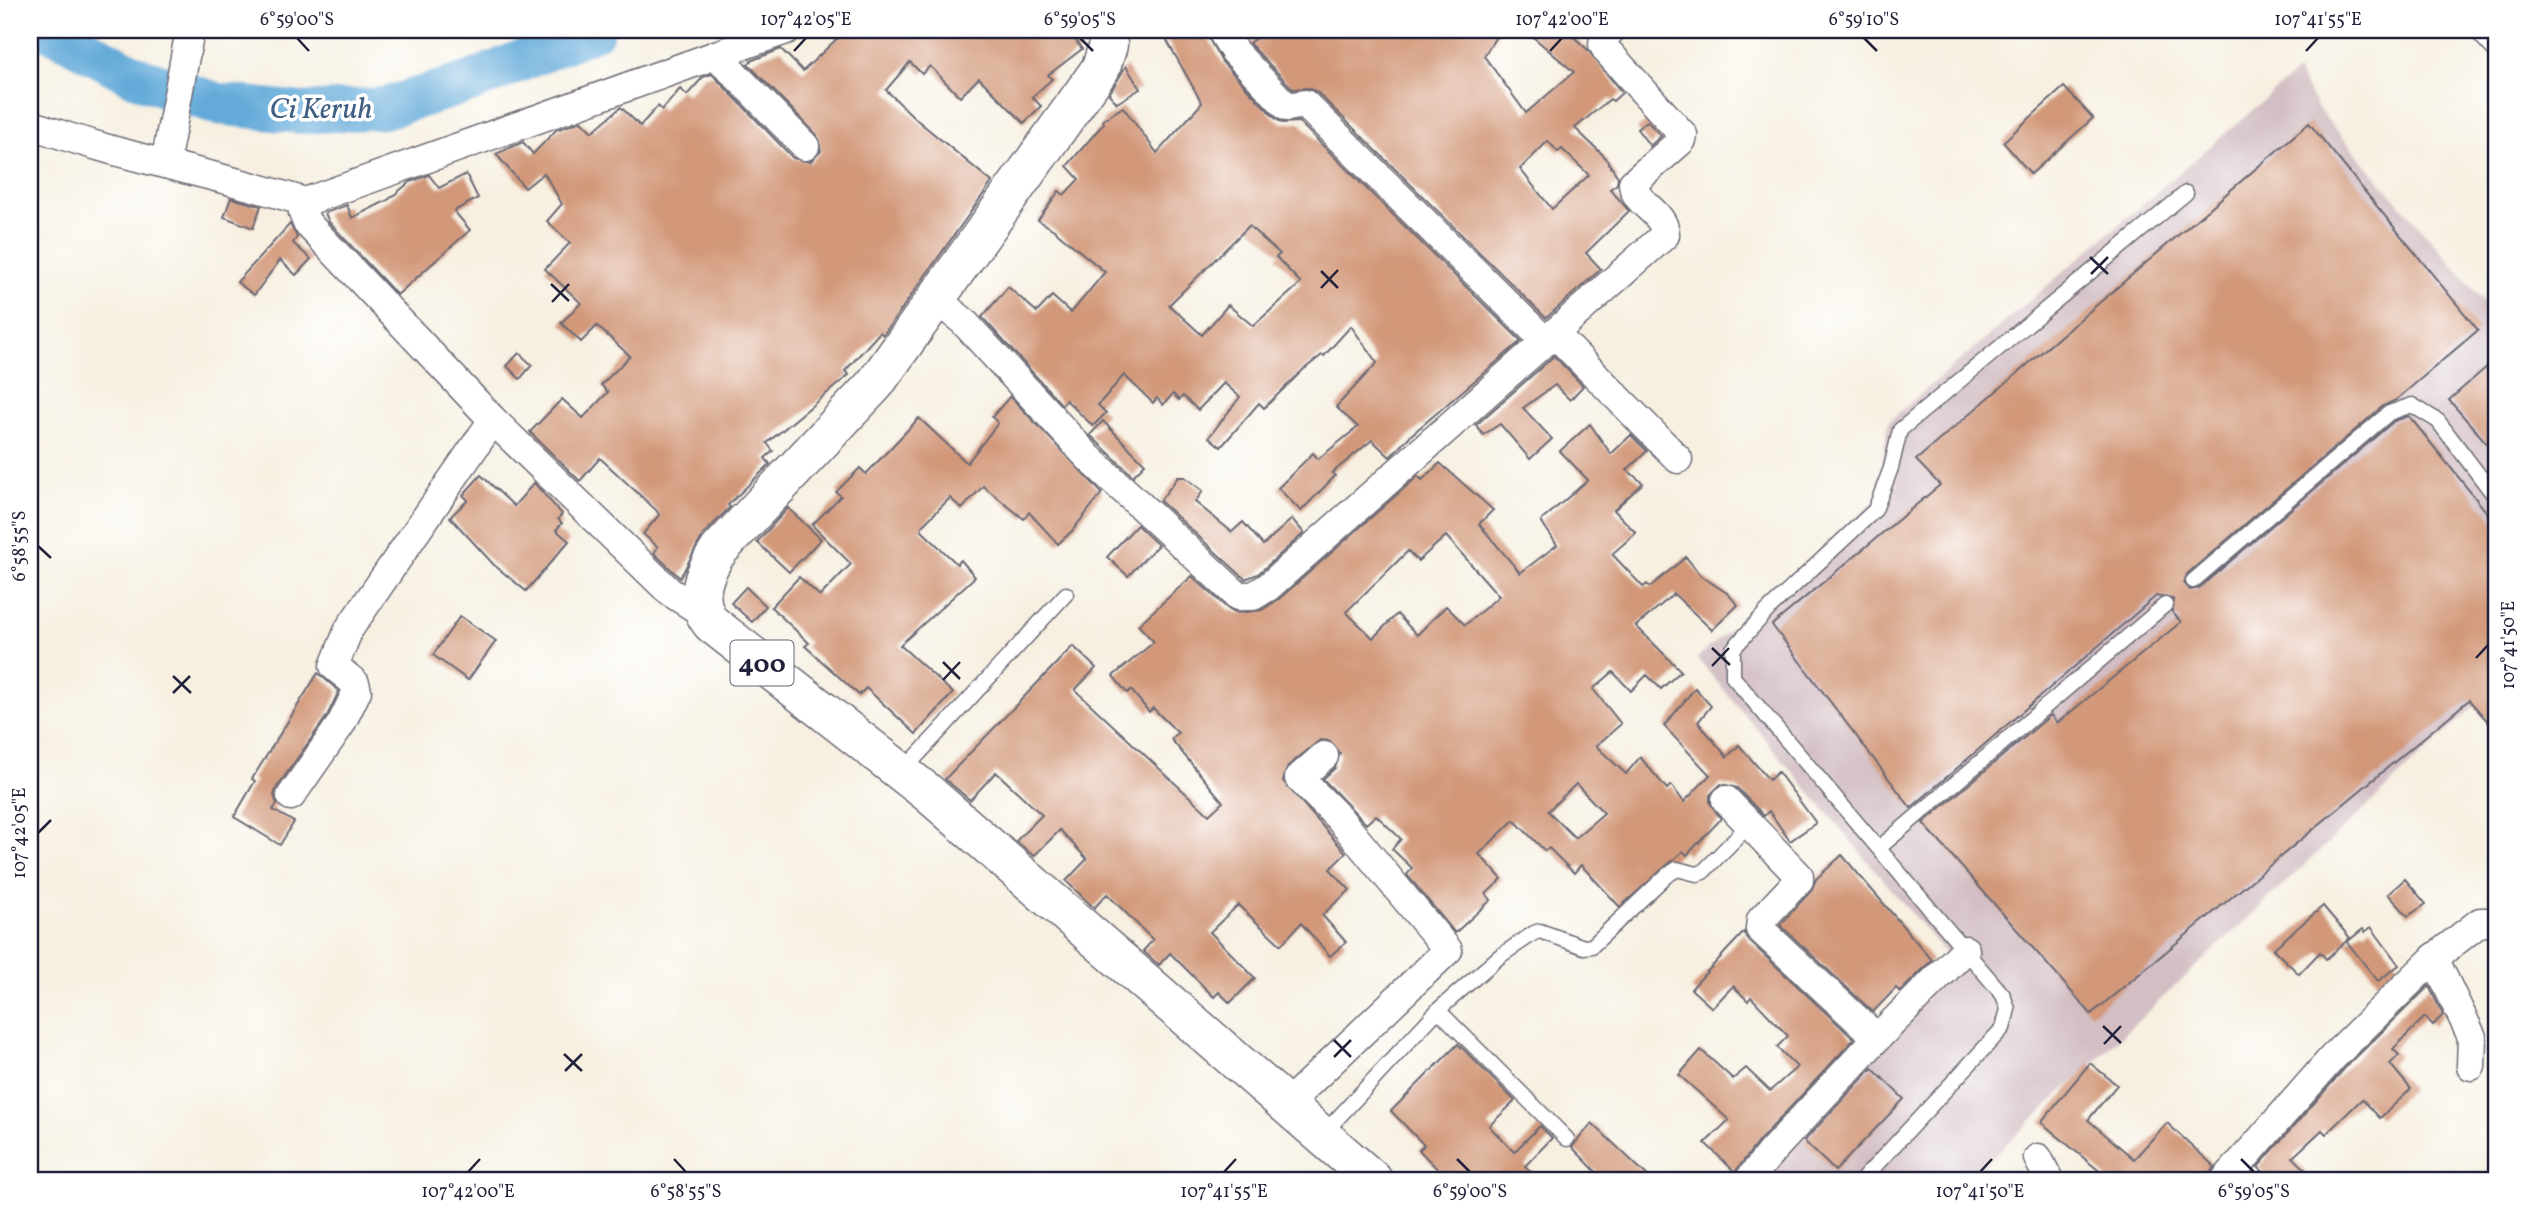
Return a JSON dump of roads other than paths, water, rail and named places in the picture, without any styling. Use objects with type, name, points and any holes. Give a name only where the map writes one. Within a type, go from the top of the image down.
[{"type":"main road","name":"400","points":[[1110,31],[1101,68],[875,384],[719,550],[706,569],[702,589],[703,613],[901,773],[1373,1180]]},
{"type":"street","points":[[30,124],[81,143],[167,157],[304,202],[786,30]]},
{"type":"street","points":[[1221,30],[1234,51],[1287,107],[1305,104],[1678,459]]},
{"type":"street","points":[[937,300],[963,321],[1088,457],[1238,596],[1253,596],[1268,587],[1665,235],[1663,223],[1634,192],[1633,183],[1683,138],[1607,51],[1603,44],[1604,36],[1611,30]]},
{"type":"street","points":[[2485,30],[2497,43]]},
{"type":"street","points":[[167,157],[190,32]]},
{"type":"street","points":[[716,55],[805,146]]},
{"type":"street","points":[[304,202],[303,213],[307,223],[493,420],[670,592],[703,613]]},
{"type":"street","points":[[291,796],[341,724],[357,691],[355,683],[334,666],[349,629],[493,420]]},
{"type":"street","points":[[1287,1104],[1448,950],[1339,818],[1299,778],[1324,756]]},
{"type":"street","points":[[1726,800],[1799,876],[1800,880],[1761,920],[1760,929],[1877,1038]]},
{"type":"street","points":[[2240,1176],[2333,1057],[2434,958],[2480,922],[2497,922]]},
{"type":"street","points":[[1749,1180],[1770,1152],[1877,1038],[1965,950]]},
{"type":"street","points":[[2434,958],[2472,1037],[2471,1066]]},
{"type":"lane","points":[[1862,1180],[2003,1028],[2008,1009],[2003,995],[1732,677],[1733,649],[1768,610],[1875,510],[1891,468],[1900,430],[2186,193]]},
{"type":"lane","points":[[2193,581],[2389,413],[2412,405],[2438,421],[2497,499]]},
{"type":"lane","points":[[901,773],[1066,594]]},
{"type":"lane","points":[[1879,848],[2165,604]]},
{"type":"lane","points":[[1322,1135],[1438,1010],[1500,956],[1540,931],[1584,947],[1592,946],[1666,876],[1676,869],[1697,874],[1703,872],[1742,832]]},
{"type":"lane","points":[[1438,1010],[1567,1139]]},
{"type":"waterway","name":"Ci Keruh","points":[[50,30],[135,76],[218,104],[302,113],[385,108],[473,81],[594,30]]}]
